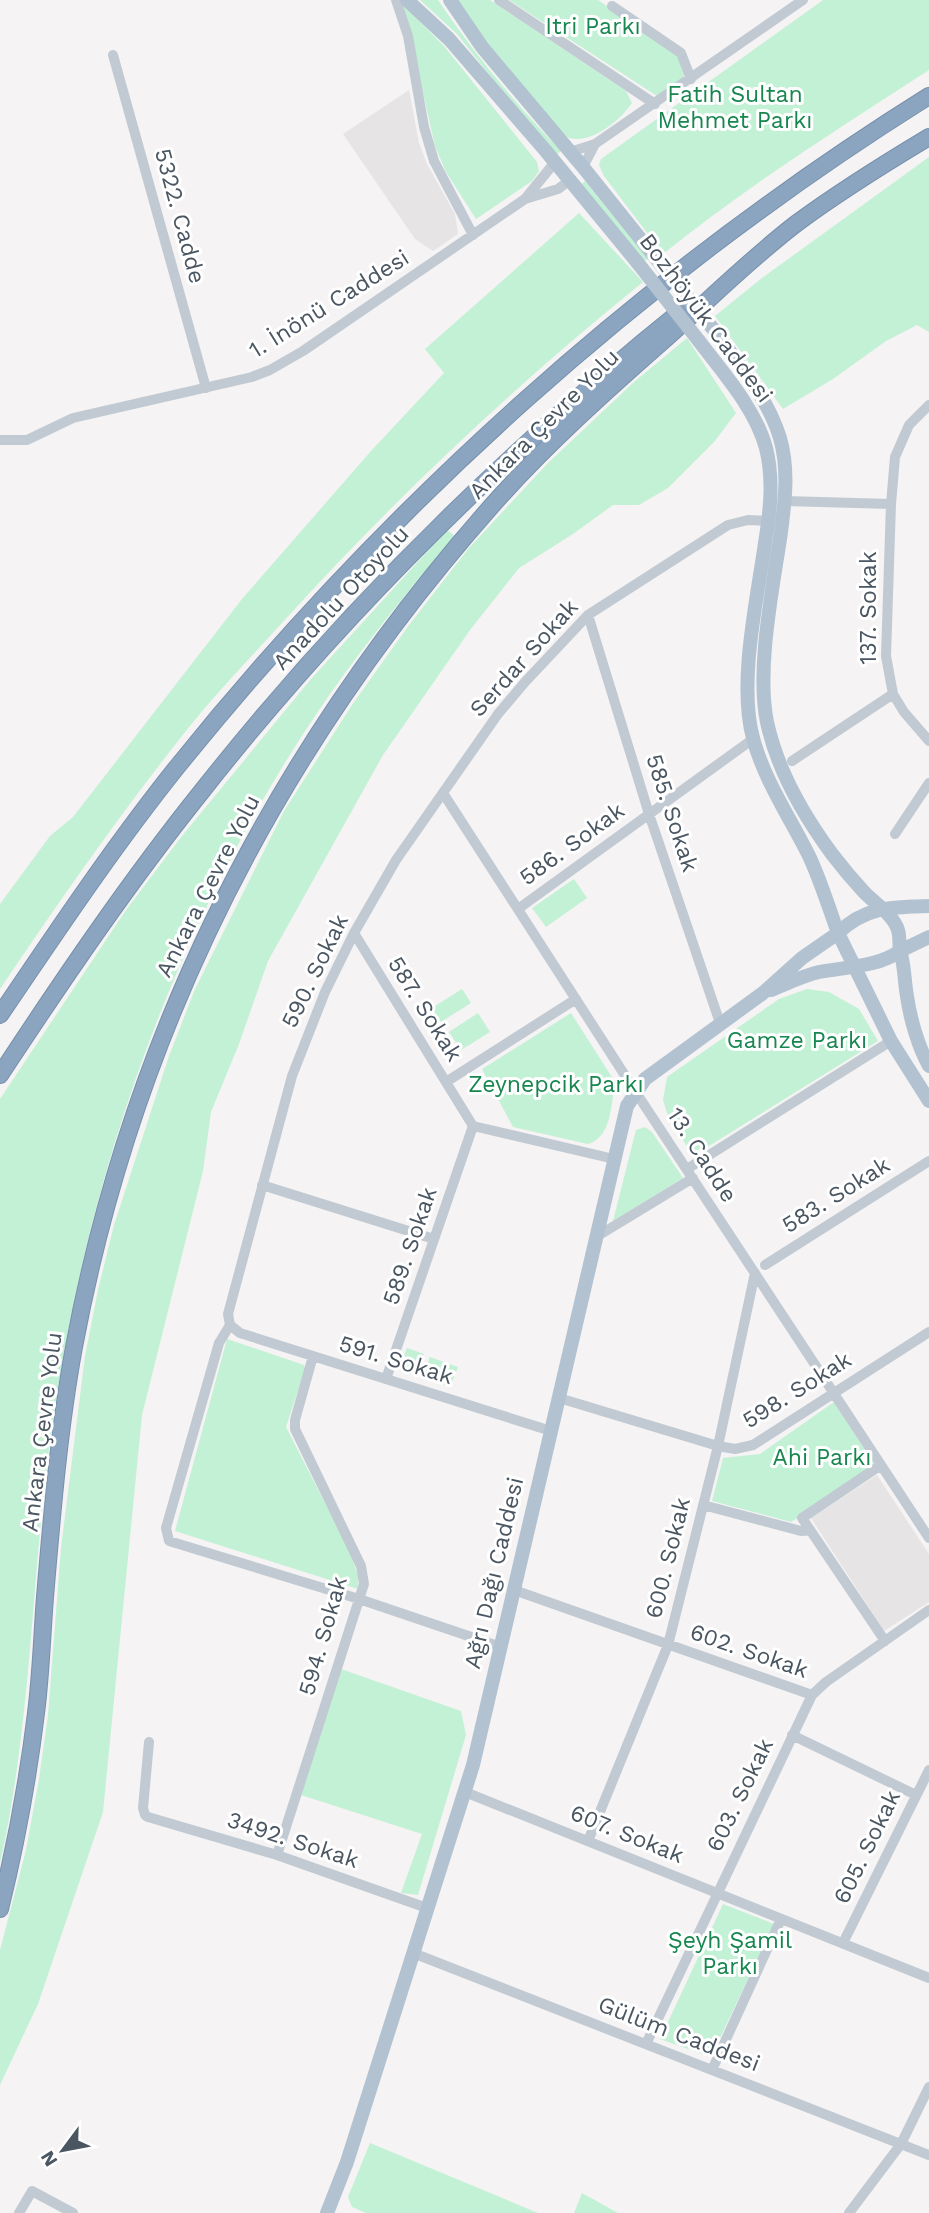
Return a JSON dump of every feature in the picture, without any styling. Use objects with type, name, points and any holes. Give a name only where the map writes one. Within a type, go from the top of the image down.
[{"type":"highway","points":[[889,121],[929,87]]},
{"type":"highway","name":"Ankara Çevre Yolu","points":[[0,1015],[90,885],[176,769],[279,647],[373,546],[500,423],[618,321],[730,232],[929,96]]},
{"type":"highway","name":"Ankara Çevre Yolu","points":[[0,1909],[19,1821],[37,1708],[61,1440],[74,1349],[92,1261],[132,1121],[191,965],[257,833],[344,693],[433,575],[497,499],[539,455],[794,225],[929,137]]},
{"type":"highway","name":"Anadolu Otoyolu","points":[[0,1076],[86,945],[173,827],[248,734],[353,614],[445,521],[570,404],[713,285],[794,225]]},
{"type":"main road","name":"Bozhöyük Caddesi","points":[[407,0],[449,39],[570,180],[699,341],[747,406],[760,431],[770,475],[768,521],[748,670],[748,709],[752,738],[810,860],[838,933]]},
{"type":"main road","name":"Bozhöyük Caddesi","points":[[450,0],[482,47],[714,330],[763,400],[777,428],[785,467],[785,501],[764,664],[767,721],[780,764],[816,830],[846,872],[881,908]]},
{"type":"main road","points":[[555,162],[570,152]]},
{"type":"main road","points":[[570,180],[583,167]]},
{"type":"main road","points":[[929,906],[881,908],[857,917],[838,933],[872,1006],[929,1101]]},
{"type":"main road","points":[[881,908],[898,929],[908,1003],[921,1049],[929,1066]]},
{"type":"main road","name":"Ağrı Dağı Caddesi","points":[[332,2211],[473,1765],[627,1106],[645,1079],[763,993],[802,958],[838,933]]},
{"type":"main road","points":[[854,965],[880,962],[929,937]]},
{"type":"main road","name":"Ağrı Dağı Caddesi","points":[[763,993],[814,974],[854,965]]},
{"type":"street","points":[[396,0],[408,36],[424,127],[434,161],[472,235]]},
{"type":"street","points":[[499,0],[655,104]]},
{"type":"street","points":[[570,152],[595,144],[803,0]]},
{"type":"street","points":[[612,6],[681,53],[691,79]]},
{"type":"street","name":"5322. Cadde","points":[[113,55],[206,388]]},
{"type":"street","points":[[583,167],[595,144]]},
{"type":"street","points":[[525,199],[555,162]]},
{"type":"street","points":[[525,199],[558,189],[570,180]]},
{"type":"street","name":"1. İnönü Caddesi","points":[[0,440],[19,441],[39,436],[73,418],[252,377],[289,360],[525,199]]},
{"type":"street","name":"137. Sokak","points":[[929,405],[909,425],[898,446],[893,467],[886,656],[893,694],[904,712],[929,741]]},
{"type":"street","points":[[785,501],[891,504]]},
{"type":"street","name":"Serdar Sokak","points":[[443,793],[498,714],[588,615],[728,525],[738,521],[768,521]]},
{"type":"street","name":"585. Sokak","points":[[588,615],[649,814],[720,1023]]},
{"type":"street","points":[[792,761],[893,694]]},
{"type":"street","name":"586. Sokak","points":[[518,909],[752,738]]},
{"type":"street","points":[[895,834],[929,783]]},
{"type":"street","name":"13. Cadde","points":[[443,793],[929,1538]]},
{"type":"street","name":"590. Sokak","points":[[359,1599],[169,1541],[166,1528],[219,1343],[230,1325],[228,1314],[292,1076],[305,1038],[354,933],[396,860],[443,793]]},
{"type":"street","name":"587. Sokak","points":[[354,933],[474,1126]]},
{"type":"street","points":[[446,1082],[576,999]]},
{"type":"street","points":[[596,1237],[891,1041]]},
{"type":"street","points":[[474,1126],[614,1158]]},
{"type":"street","name":"589. Sokak","points":[[386,1379],[474,1126]]},
{"type":"street","name":"583. Sokak","points":[[765,1265],[929,1161]]},
{"type":"street","points":[[262,1185],[434,1239]]},
{"type":"street","name":"600. Sokak","points":[[588,1842],[668,1645],[718,1446],[755,1273]]},
{"type":"street","name":"591. Sokak","points":[[230,1325],[240,1333],[551,1431]]},
{"type":"street","name":"598. Sokak","points":[[559,1398],[718,1446],[735,1448],[752,1445],[929,1332]]},
{"type":"street","name":"594. Sokak","points":[[277,1855],[364,1584],[361,1566],[295,1429],[295,1420],[313,1356]]},
{"type":"street","points":[[881,1465],[802,1518],[885,1641]]},
{"type":"street","points":[[703,1505],[801,1531],[810,1530]]},
{"type":"street","name":"602. Sokak","points":[[514,1590],[812,1695]]},
{"type":"street","points":[[359,1599],[500,1647]]},
{"type":"street","name":"603. Sokak","points":[[646,2044],[812,1695],[826,1682],[929,1610]]},
{"type":"street","points":[[792,1735],[916,1795]]},
{"type":"street","name":"3492. Sokak","points":[[149,1742],[143,1808],[145,1815],[277,1855],[427,1908]]},
{"type":"street","name":"605. Sokak","points":[[843,1943],[929,1770]]},
{"type":"street","name":"607. Sokak","points":[[465,1792],[929,1978]]},
{"type":"street","points":[[712,2070],[781,1919]]},
{"type":"street","name":"Gülüm Caddesi","points":[[413,1953],[929,2155]]},
{"type":"street","points":[[849,2213],[901,2144],[929,2087]]},
{"type":"street","points":[[19,2213],[32,2191],[73,2213]]},
{"type":"shaded area","points":[[409,90],[419,143],[427,164],[455,214],[458,234],[433,251],[415,239],[343,134]]},
{"type":"shaded area","points":[[877,1475],[929,1554],[929,1602],[884,1631],[811,1518]]},
{"type":"green space","points":[[420,0],[438,0],[496,78],[561,151],[554,157],[457,34]]},
{"type":"green space","points":[[456,0],[490,0],[626,91],[632,103],[611,125],[592,136],[573,139],[564,136],[480,39]]},
{"type":"green space","name":"Itri Parkı","points":[[509,0],[598,0],[682,58],[684,77],[657,96]]},
{"type":"green space","name":"Fatih Sultan Mehmet Parkı","points":[[823,0],[929,0],[929,70],[760,181],[663,254],[604,176],[599,165],[601,159]]},
{"type":"green space","points":[[403,5],[444,46],[537,162],[539,171],[532,181],[476,219],[446,172],[435,146]]},
{"type":"green space","points":[[929,157],[929,332],[917,325],[886,341],[833,379],[783,409],[715,316],[762,278]]},
{"type":"green space","points":[[585,181],[648,259],[643,262],[579,186]]},
{"type":"green space","points":[[579,213],[643,282],[547,362],[410,489],[234,675],[189,727],[140,791],[0,989],[0,904],[50,836],[73,817],[242,599],[371,451],[444,373],[425,349]]},
{"type":"green space","points":[[687,338],[736,413],[714,442],[668,488],[639,505],[613,505],[519,568],[470,630],[383,755],[268,961],[239,1044],[211,1112],[203,1171],[142,1415],[103,1812],[38,2004],[0,2085],[0,1950],[26,1850],[39,1779],[48,1715],[61,1548],[85,1356],[114,1225],[169,1056],[195,989],[284,811],[352,705],[409,625],[469,548],[547,464],[634,382]]},
{"type":"green space","points":[[447,530],[455,536],[330,694],[276,778],[227,865],[184,955],[147,1048],[115,1142],[88,1238],[67,1336],[51,1434],[19,1756],[0,1863],[0,1099],[126,910],[182,836],[311,679]]},
{"type":"green space","points":[[574,879],[587,898],[546,927],[532,908]]},
{"type":"green space","points":[[462,989],[471,1003],[441,1022],[432,1008]]},
{"type":"green space","name":"Gamze Parkı","points":[[807,989],[829,992],[859,1009],[878,1041],[693,1156],[668,1116],[663,1100],[667,1077],[779,999]]},
{"type":"green space","points":[[478,1013],[490,1032],[461,1050],[449,1032]]},
{"type":"green space","name":"Zeynepcik Parkı","points":[[571,1013],[615,1082],[606,1127],[596,1140],[588,1144],[513,1127],[482,1069]]},
{"type":"green space","points":[[645,1127],[652,1132],[683,1178],[613,1221],[636,1130]]},
{"type":"green space","points":[[227,1339],[304,1365],[286,1427],[350,1552],[358,1576],[358,1589],[175,1531]]},
{"type":"green space","points":[[407,1348],[424,1354],[417,1374],[399,1367]]},
{"type":"green space","points":[[430,1357],[458,1367],[450,1387],[423,1377]]},
{"type":"green space","name":"Ahi Parkı","points":[[834,1402],[875,1466],[791,1522],[712,1501],[723,1458],[760,1454]]},
{"type":"green space","points":[[341,1669],[461,1711],[466,1735],[418,1895],[401,1893],[422,1834],[301,1795]]},
{"type":"green space","name":"Şeyh Şamil Parkı","points":[[723,1904],[774,1924],[711,2057],[660,2039]]},
{"type":"green space","points":[[370,2143],[538,2213],[366,2213],[352,2207],[348,2197]]},
{"type":"green space","points":[[582,2193],[618,2213],[574,2213]]}]
